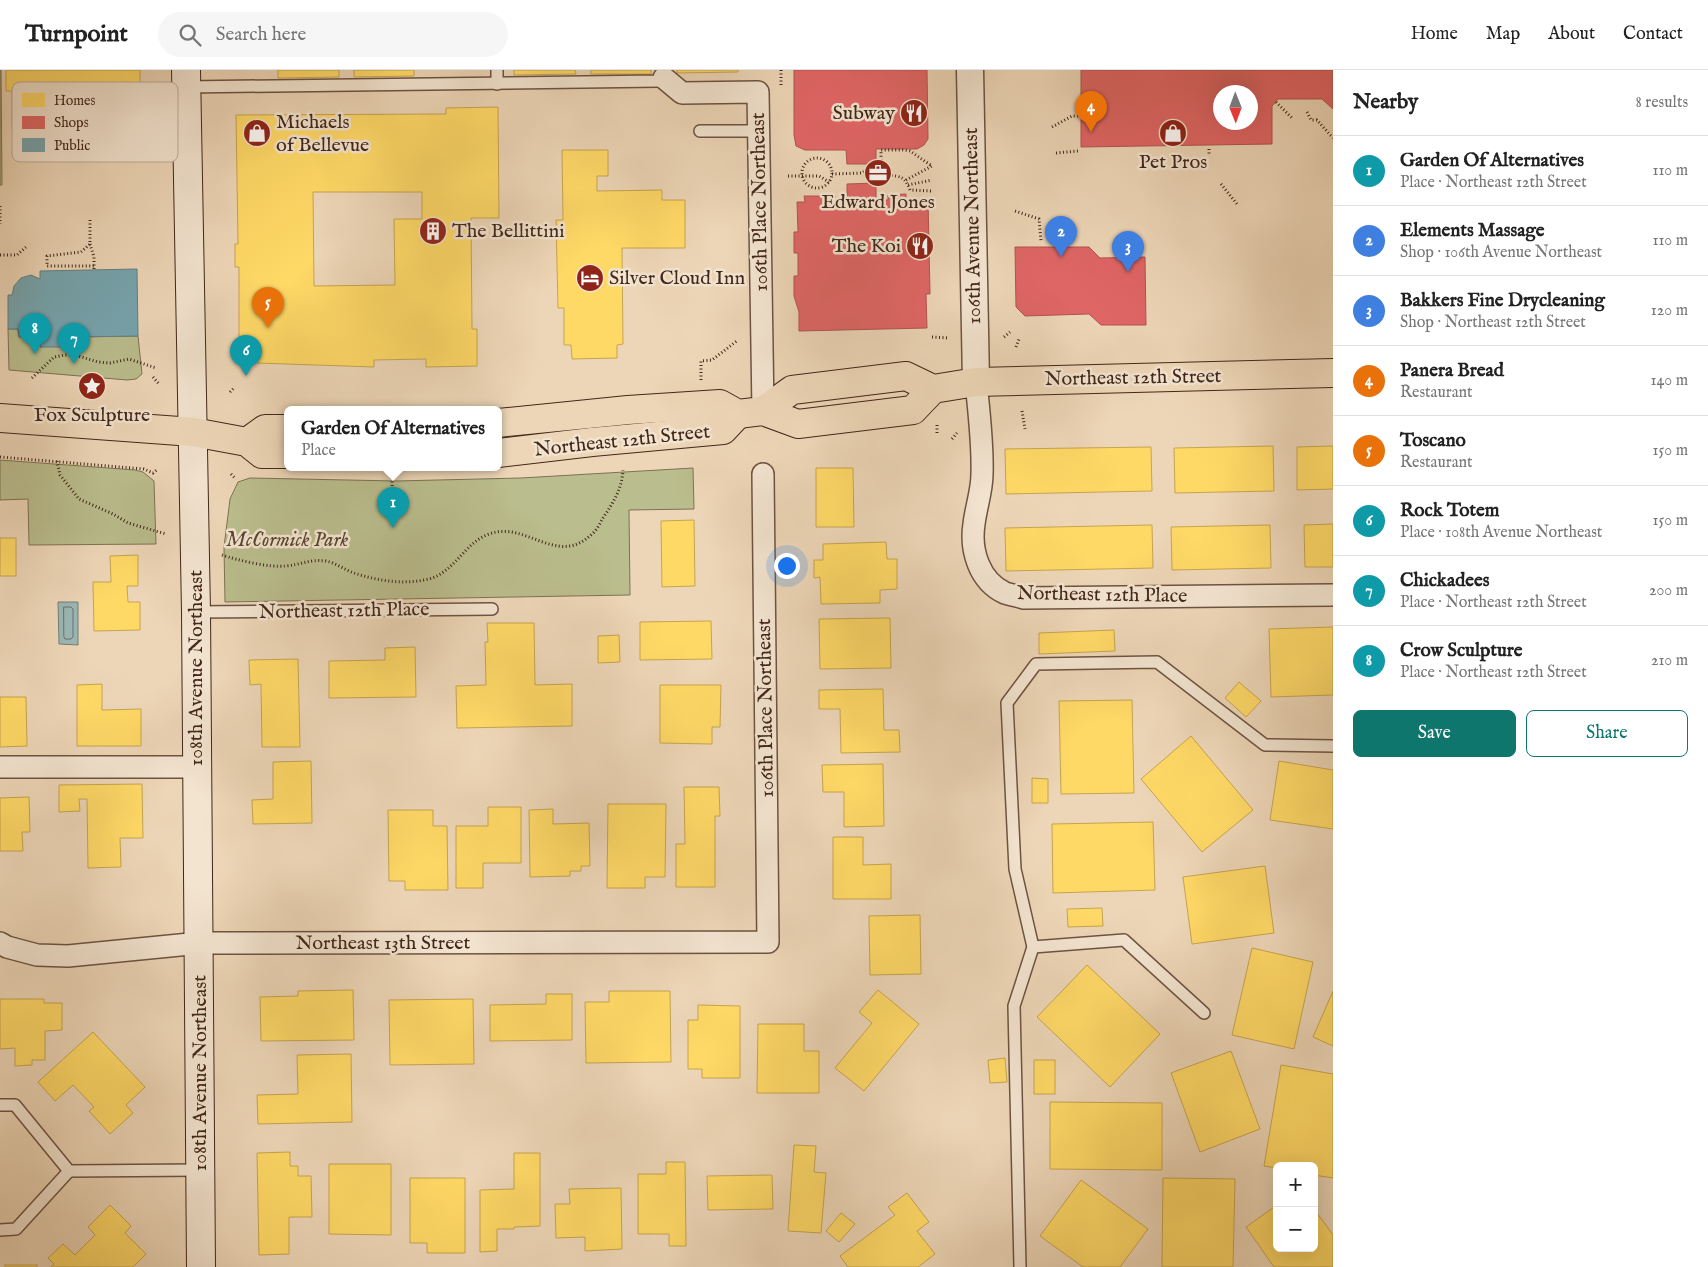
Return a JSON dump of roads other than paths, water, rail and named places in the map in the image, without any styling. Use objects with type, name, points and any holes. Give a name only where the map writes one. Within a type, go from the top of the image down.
[{"type":"main road","name":"108th Avenue Northeast","points":[[186,79],[196,612],[201,1267]]},
{"type":"main road","name":"Northeast 12th Street","points":[[502,423],[628,410],[720,404],[798,424],[913,410],[933,389],[976,382],[1333,373]]},
{"type":"main road","name":"Northeast 12th Street","points":[[502,453],[723,430],[750,412]]},
{"type":"main road","points":[[0,418],[193,432],[247,442],[262,454],[284,454]]},
{"type":"main road","points":[[247,442],[265,429],[284,429]]},
{"type":"street","name":"106th Avenue Northeast","points":[[970,70],[976,382]]},
{"type":"street","name":"106th Place Northeast","points":[[664,74],[682,93],[758,92],[750,412]]},
{"type":"street","name":"Northeast 12th Place","points":[[976,382],[982,477],[973,526],[974,548],[978,567],[990,582],[1004,592],[1024,598],[1333,595]]},
{"type":"street","name":"106th Place Northeast","points":[[763,474],[768,942]]},
{"type":"street","points":[[0,767],[197,767]]},
{"type":"street","name":"Northeast 13th Street","points":[[0,943],[7,947],[38,955],[68,956],[200,943],[768,942]]},
{"type":"lane","points":[[497,70],[497,84]]},
{"type":"lane","points":[[186,79],[497,84],[659,81],[664,74]]},
{"type":"lane","points":[[700,131],[758,131]]},
{"type":"lane","name":"Northeast 12th Place","points":[[196,612],[492,609]]},
{"type":"lane","points":[[1020,1267],[1014,1006],[1033,947],[1016,869],[1007,703],[1036,664],[1157,662],[1265,745],[1333,746]]},
{"type":"lane","points":[[1033,947],[1124,940],[1204,1013]]},
{"type":"lane","points":[[0,1105],[15,1105],[69,1171]]},
{"type":"lane","points":[[0,1230],[16,1230],[69,1171],[200,1170]]},
{"type":"water","points":[[58,602],[78,602],[78,645],[59,644]]},
{"type":"place","name":"Subway","points":[[914,113]]},
{"type":"place","name":"Panera Bread","points":[[1091,132]]},
{"type":"place","name":"Michaels of Bellevue","points":[[257,133]]},
{"type":"place","name":"Pet Pros","points":[[1173,133]]},
{"type":"place","name":"Edward Jones","points":[[878,173]]},
{"type":"place","name":"The Bellittini","points":[[433,231]]},
{"type":"place","name":"The Koi","points":[[920,246]]},
{"type":"place","name":"Elements Massage","points":[[1061,257]]},
{"type":"place","name":"Bakkers Fine Drycleaning","points":[[1128,272]]},
{"type":"place","name":"Silver Cloud Inn","points":[[590,278]]},
{"type":"place","name":"Toscano","points":[[268,328]]},
{"type":"place","name":"Crow Sculpture","points":[[35,354]]},
{"type":"place","name":"Chickadees","points":[[74,364]]},
{"type":"place","name":"Rock Totem","points":[[246,376]]},
{"type":"place","name":"Fox Sculpture","points":[[92,386]]},
{"type":"place","name":"Garden Of Alternatives","points":[[393,528]]},
{"type":"park label","name":"McCormick Park","points":[[287,540]]}]
